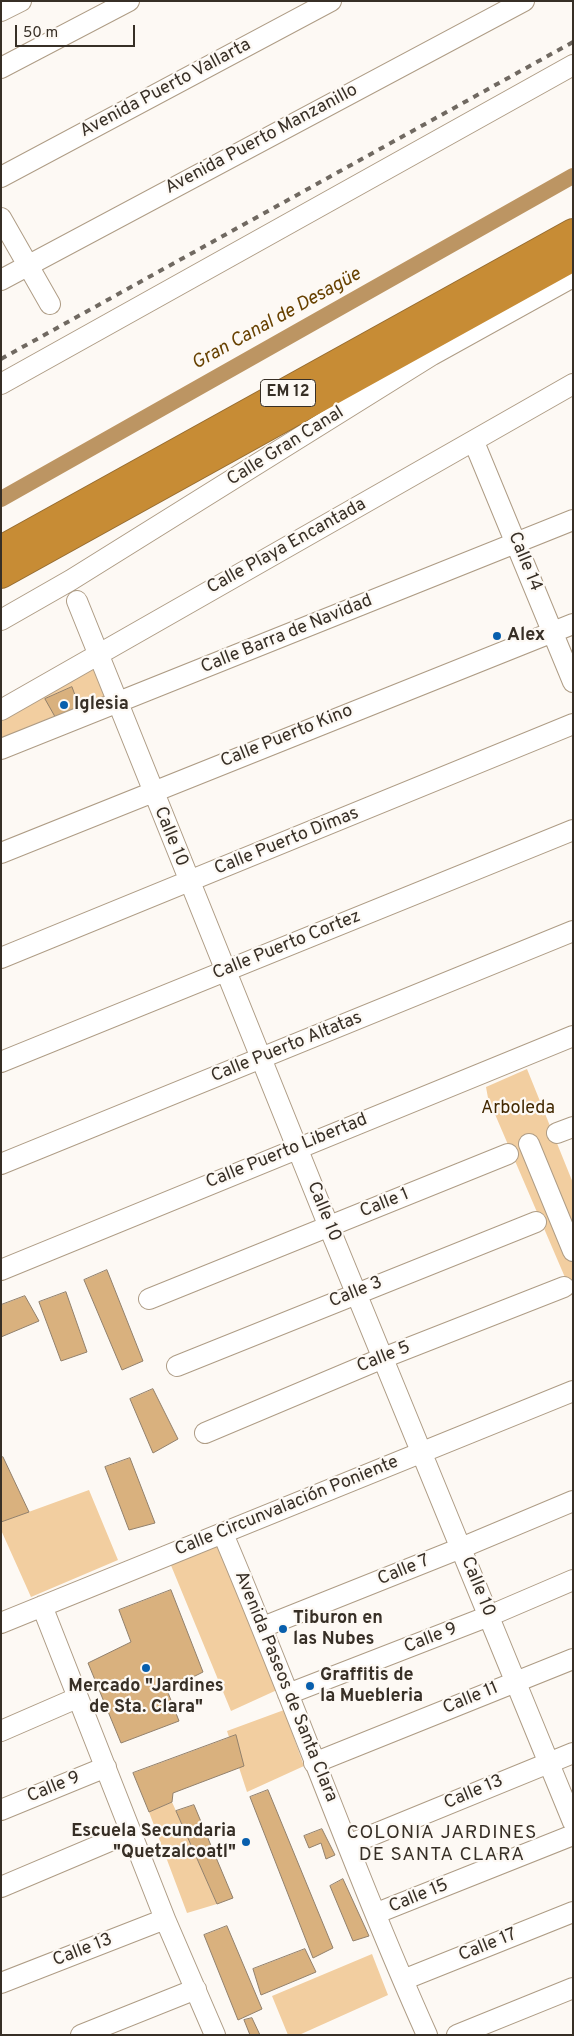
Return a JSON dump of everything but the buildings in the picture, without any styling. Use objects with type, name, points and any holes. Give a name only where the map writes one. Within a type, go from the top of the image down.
[{"type":"highway","name":"EM 12","points":[[1,550],[573,233]]},
{"type":"highway","name":"EM 12","points":[[1,574],[573,257]]},
{"type":"street","points":[[1,12],[21,1]]},
{"type":"street","points":[[1,68],[129,1]]},
{"type":"street","name":"Avenida Puerto Vallarta","points":[[1,177],[331,1]]},
{"type":"street","name":"Avenida Puerto Manzanillo","points":[[1,280],[524,1]]},
{"type":"street","points":[[1,384],[573,65]]},
{"type":"street","points":[[1,218],[50,304]]},
{"type":"street","name":"Calle Gran Canal","points":[[1,620],[79,575],[432,355],[573,277]]},
{"type":"street","name":"Calle Playa Encantada","points":[[1,710],[573,384]]},
{"type":"street","name":"Calle 14","points":[[474,442],[573,682]]},
{"type":"street","name":"Calle Barra de Navidad","points":[[1,749],[573,520]]},
{"type":"street","name":"Calle 10","points":[[77,601],[100,653],[152,791],[329,1227],[573,1822]]},
{"type":"street","name":"Calle Puerto Kino","points":[[1,853],[573,624]]},
{"type":"street","name":"Calle Puerto Dimas","points":[[1,958],[573,724]]},
{"type":"street","name":"Calle Puerto Cortez","points":[[1,1062],[573,830]]},
{"type":"street","name":"Calle Puerto Altatas","points":[[1,1164],[573,931]]},
{"type":"street","name":"Calle Puerto Libertad","points":[[1,1270],[573,1036]]},
{"type":"street","points":[[529,1144],[573,1251]]},
{"type":"street","name":"Calle 1","points":[[150,1299],[508,1154]]},
{"type":"street","name":"Calle 3","points":[[177,1366],[357,1292],[536,1222]]},
{"type":"street","name":"Calle 5","points":[[205,1433],[383,1358],[564,1287]]},
{"type":"street","name":"Calle Circunvalación Poniente","points":[[1,1623],[573,1391]]},
{"type":"street","name":"Calle 7","points":[[263,1627],[573,1501]]},
{"type":"street","name":"Avenida Paseos de Santa Clara","points":[[223,1534],[263,1627],[314,1763],[427,2035]]},
{"type":"street","name":"Calle 9","points":[[288,1694],[489,1616],[573,1580]]},
{"type":"street","points":[[42,1606],[165,1919],[215,2035]]},
{"type":"street","name":"Calle 11","points":[[314,1763],[573,1658]]},
{"type":"street","points":[[1,1731],[77,1698]]},
{"type":"street","name":"Calle 13","points":[[348,1845],[573,1753]]},
{"type":"street","name":"Calle 9","points":[[1,1810],[106,1767]]},
{"type":"street","points":[[1,1887],[131,1832]]},
{"type":"street","name":"Calle 15","points":[[377,1914],[573,1835]]},
{"type":"street","name":"Calle 17","points":[[403,1980],[573,1912]]},
{"type":"street","name":"Calle 13","points":[[1,1982],[165,1919]]},
{"type":"street","points":[[457,2035],[573,1988]]},
{"type":"street","points":[[81,2035],[196,1990]]},
{"type":"green space","points":[[99,658],[114,700],[1,746],[1,715]]},
{"type":"green space","name":"Arboleda","points":[[527,1069],[573,1183],[573,1296],[488,1098],[486,1087]]},
{"type":"green space","points":[[89,1490],[118,1560],[31,1597],[1,1530],[1,1522]]},
{"type":"green space","points":[[229,1538],[288,1685],[231,1711],[170,1563]]},
{"type":"green space","points":[[284,1710],[304,1766],[247,1792],[227,1731]]},
{"type":"green space","points":[[172,1802],[217,1904],[187,1913],[149,1812]]},
{"type":"green space","points":[[372,1954],[388,1995],[299,2035],[288,2035],[272,1996]]},
{"type":"waterway","name":"Gran Canal de Desagüe","points":[[1,499],[573,176]]},
{"type":"railway","points":[[1,359],[573,42]]},
{"type":"place","name":"Alex","points":[[497,636]]},
{"type":"place","name":"Iglesia","points":[[64,705]]},
{"type":"place","name":"Tiburon en las Nubes","points":[[283,1629]]},
{"type":"place","name":"Mercado \"Jardines de Sta. Clara\"","points":[[146,1668]]},
{"type":"place","name":"Graffitis de la Muebleria","points":[[310,1686]]},
{"type":"place","name":"Escuela Secundaria \"Quetzalcoatl\"","points":[[246,1842]]},
{"type":"district","name":"COLONIA JARDINES DE SANTA CLARA","points":[[442,1845]]}]
